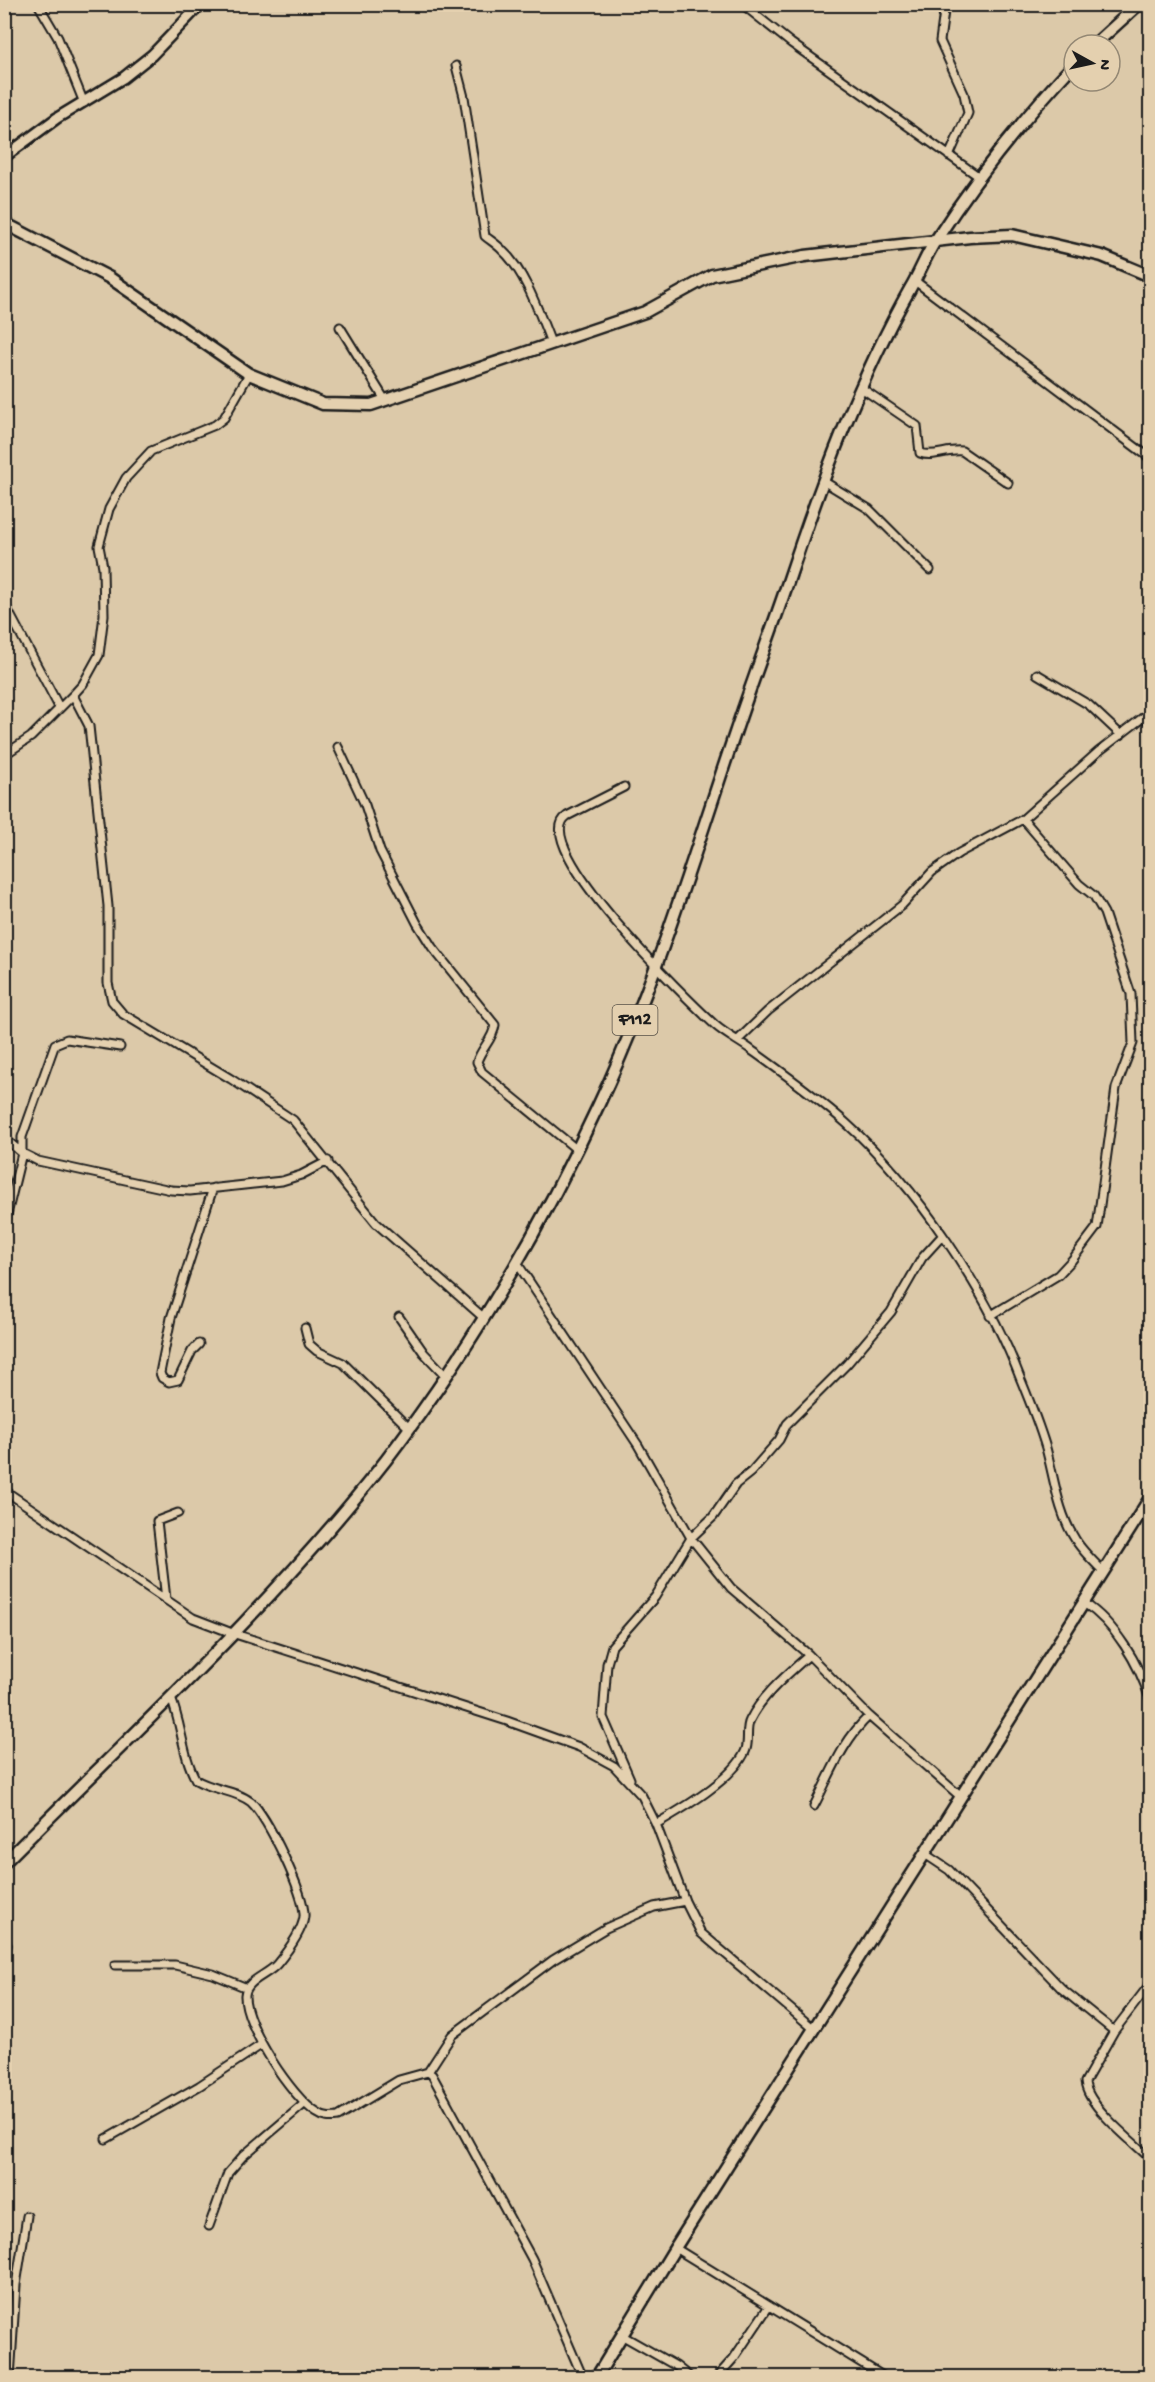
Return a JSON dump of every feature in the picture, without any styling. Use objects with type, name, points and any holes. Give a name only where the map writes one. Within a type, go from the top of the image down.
[{"type":"main road","points":[[1107,33],[1139,4]]},
{"type":"main road","name":"F112","points":[[4,1863],[171,1698],[328,1528],[409,1428],[484,1318],[517,1263],[619,1060],[656,965],[823,482],[860,387],[934,242],[978,176],[1024,118],[1062,77]]},
{"type":"main road","points":[[4,223],[110,278],[249,374],[323,404],[371,405],[645,312],[712,276],[805,256],[1012,235],[1102,256],[1150,276]]},
{"type":"main road","points":[[596,2378],[675,2248],[1084,1603],[1149,1505]]},
{"type":"street","points":[[38,4],[58,38],[84,103]]},
{"type":"street","points":[[4,157],[57,118],[123,78],[152,55],[201,4]]},
{"type":"street","points":[[742,4],[791,43],[978,176]]},
{"type":"street","points":[[945,4],[940,40],[964,94],[968,113],[950,156]]},
{"type":"street","points":[[456,66],[464,97],[485,236],[504,251],[513,263],[534,300],[551,343]]},
{"type":"street","points":[[915,281],[1150,458]]},
{"type":"street","points":[[340,327],[386,400]]},
{"type":"street","points":[[4,755],[31,737],[73,695],[83,684],[99,655],[104,615],[103,567],[99,546],[109,509],[126,478],[150,451],[214,425],[224,417],[249,374]]},
{"type":"street","points":[[860,387],[917,426],[920,453],[926,455],[962,451],[1008,483]]},
{"type":"street","points":[[823,482],[868,509],[930,570]]},
{"type":"street","points":[[4,603],[59,707]]},
{"type":"street","points":[[1037,674],[1089,705],[1121,735]]},
{"type":"street","points":[[73,695],[89,726],[108,906],[107,965],[112,1001],[123,1014],[138,1024],[285,1114],[328,1161],[358,1203],[376,1222],[484,1318]]},
{"type":"street","points":[[738,1040],[768,1011],[902,905],[932,872],[959,853],[1023,819],[1150,712]]},
{"type":"street","points":[[338,747],[365,805],[380,851],[417,923],[432,947],[495,1025],[493,1036],[479,1054],[477,1062],[482,1072],[576,1149]]},
{"type":"street","points":[[624,787],[567,816],[560,822],[558,829],[564,847],[603,909],[656,965],[717,1027],[814,1095],[878,1152],[942,1236],[990,1316],[1020,1377],[1045,1445],[1066,1521],[1075,1540],[1104,1572]]},
{"type":"street","points":[[990,1316],[1058,1275],[1097,1227],[1116,1088],[1133,1043],[1131,994],[1104,913],[1094,896],[1079,884],[1023,819]]},
{"type":"street","points":[[4,1227],[22,1153],[22,1137],[55,1044],[66,1040],[120,1047]]},
{"type":"street","points":[[4,1138],[22,1153],[38,1161],[171,1190],[282,1181],[301,1175],[328,1161]]},
{"type":"street","points":[[199,1344],[192,1351],[178,1380],[169,1382],[162,1378],[160,1373],[171,1318],[213,1188]]},
{"type":"street","points":[[814,2029],[700,1933],[685,1901],[656,1824],[631,1781],[603,1717],[610,1650],[655,1598],[691,1538],[704,1528],[736,1484],[751,1472],[779,1440],[787,1424],[847,1364],[877,1330],[891,1312],[922,1258],[942,1236]]},
{"type":"street","points":[[517,1263],[638,1445],[691,1538],[731,1588],[809,1654],[869,1716],[961,1797]]},
{"type":"street","points":[[399,1317],[424,1353],[446,1376]]},
{"type":"street","points":[[304,1328],[309,1344],[317,1352],[343,1364],[409,1428]]},
{"type":"street","points":[[4,1490],[194,1618],[232,1633],[507,1720],[579,1747],[615,1766],[631,1781]]},
{"type":"street","points":[[166,1599],[156,1525],[157,1521],[178,1513]]},
{"type":"street","points":[[1084,1603],[1102,1617],[1130,1653],[1150,1698]]},
{"type":"street","points":[[656,1824],[713,1786],[739,1760],[747,1745],[748,1722],[756,1709],[775,1686],[809,1654]]},
{"type":"street","points":[[171,1698],[177,1713],[190,1769],[196,1780],[250,1801],[263,1816],[301,1898],[303,1923],[294,1938],[277,1964],[247,1988]]},
{"type":"street","points":[[814,1806],[856,1728],[869,1716]]},
{"type":"street","points":[[925,1854],[949,1870],[1062,1989],[1114,2031]]},
{"type":"street","points":[[247,1988],[248,2011],[261,2045],[304,2104],[328,2118],[338,2117],[399,2080],[428,2072],[452,2035],[553,1960],[606,1928],[654,1907],[685,1901]]},
{"type":"street","points":[[4,1936],[7,1945],[4,1966]]},
{"type":"street","points":[[115,1965],[175,1965],[213,1974],[247,1988]]},
{"type":"street","points":[[1150,1984],[1114,2031],[1087,2076],[1086,2088],[1113,2124],[1150,2158]]},
{"type":"street","points":[[106,2139],[199,2086],[261,2045]]},
{"type":"street","points":[[428,2072],[438,2085],[532,2259],[583,2378]]},
{"type":"street","points":[[209,2226],[228,2173],[243,2156],[304,2104]]},
{"type":"street","points":[[10,2378],[16,2284],[27,2216]]},
{"type":"street","points":[[675,2248],[886,2378]]},
{"type":"street","points":[[716,2378],[734,2358],[769,2306]]},
{"type":"street","points":[[623,2336],[676,2366],[692,2378]]}]
